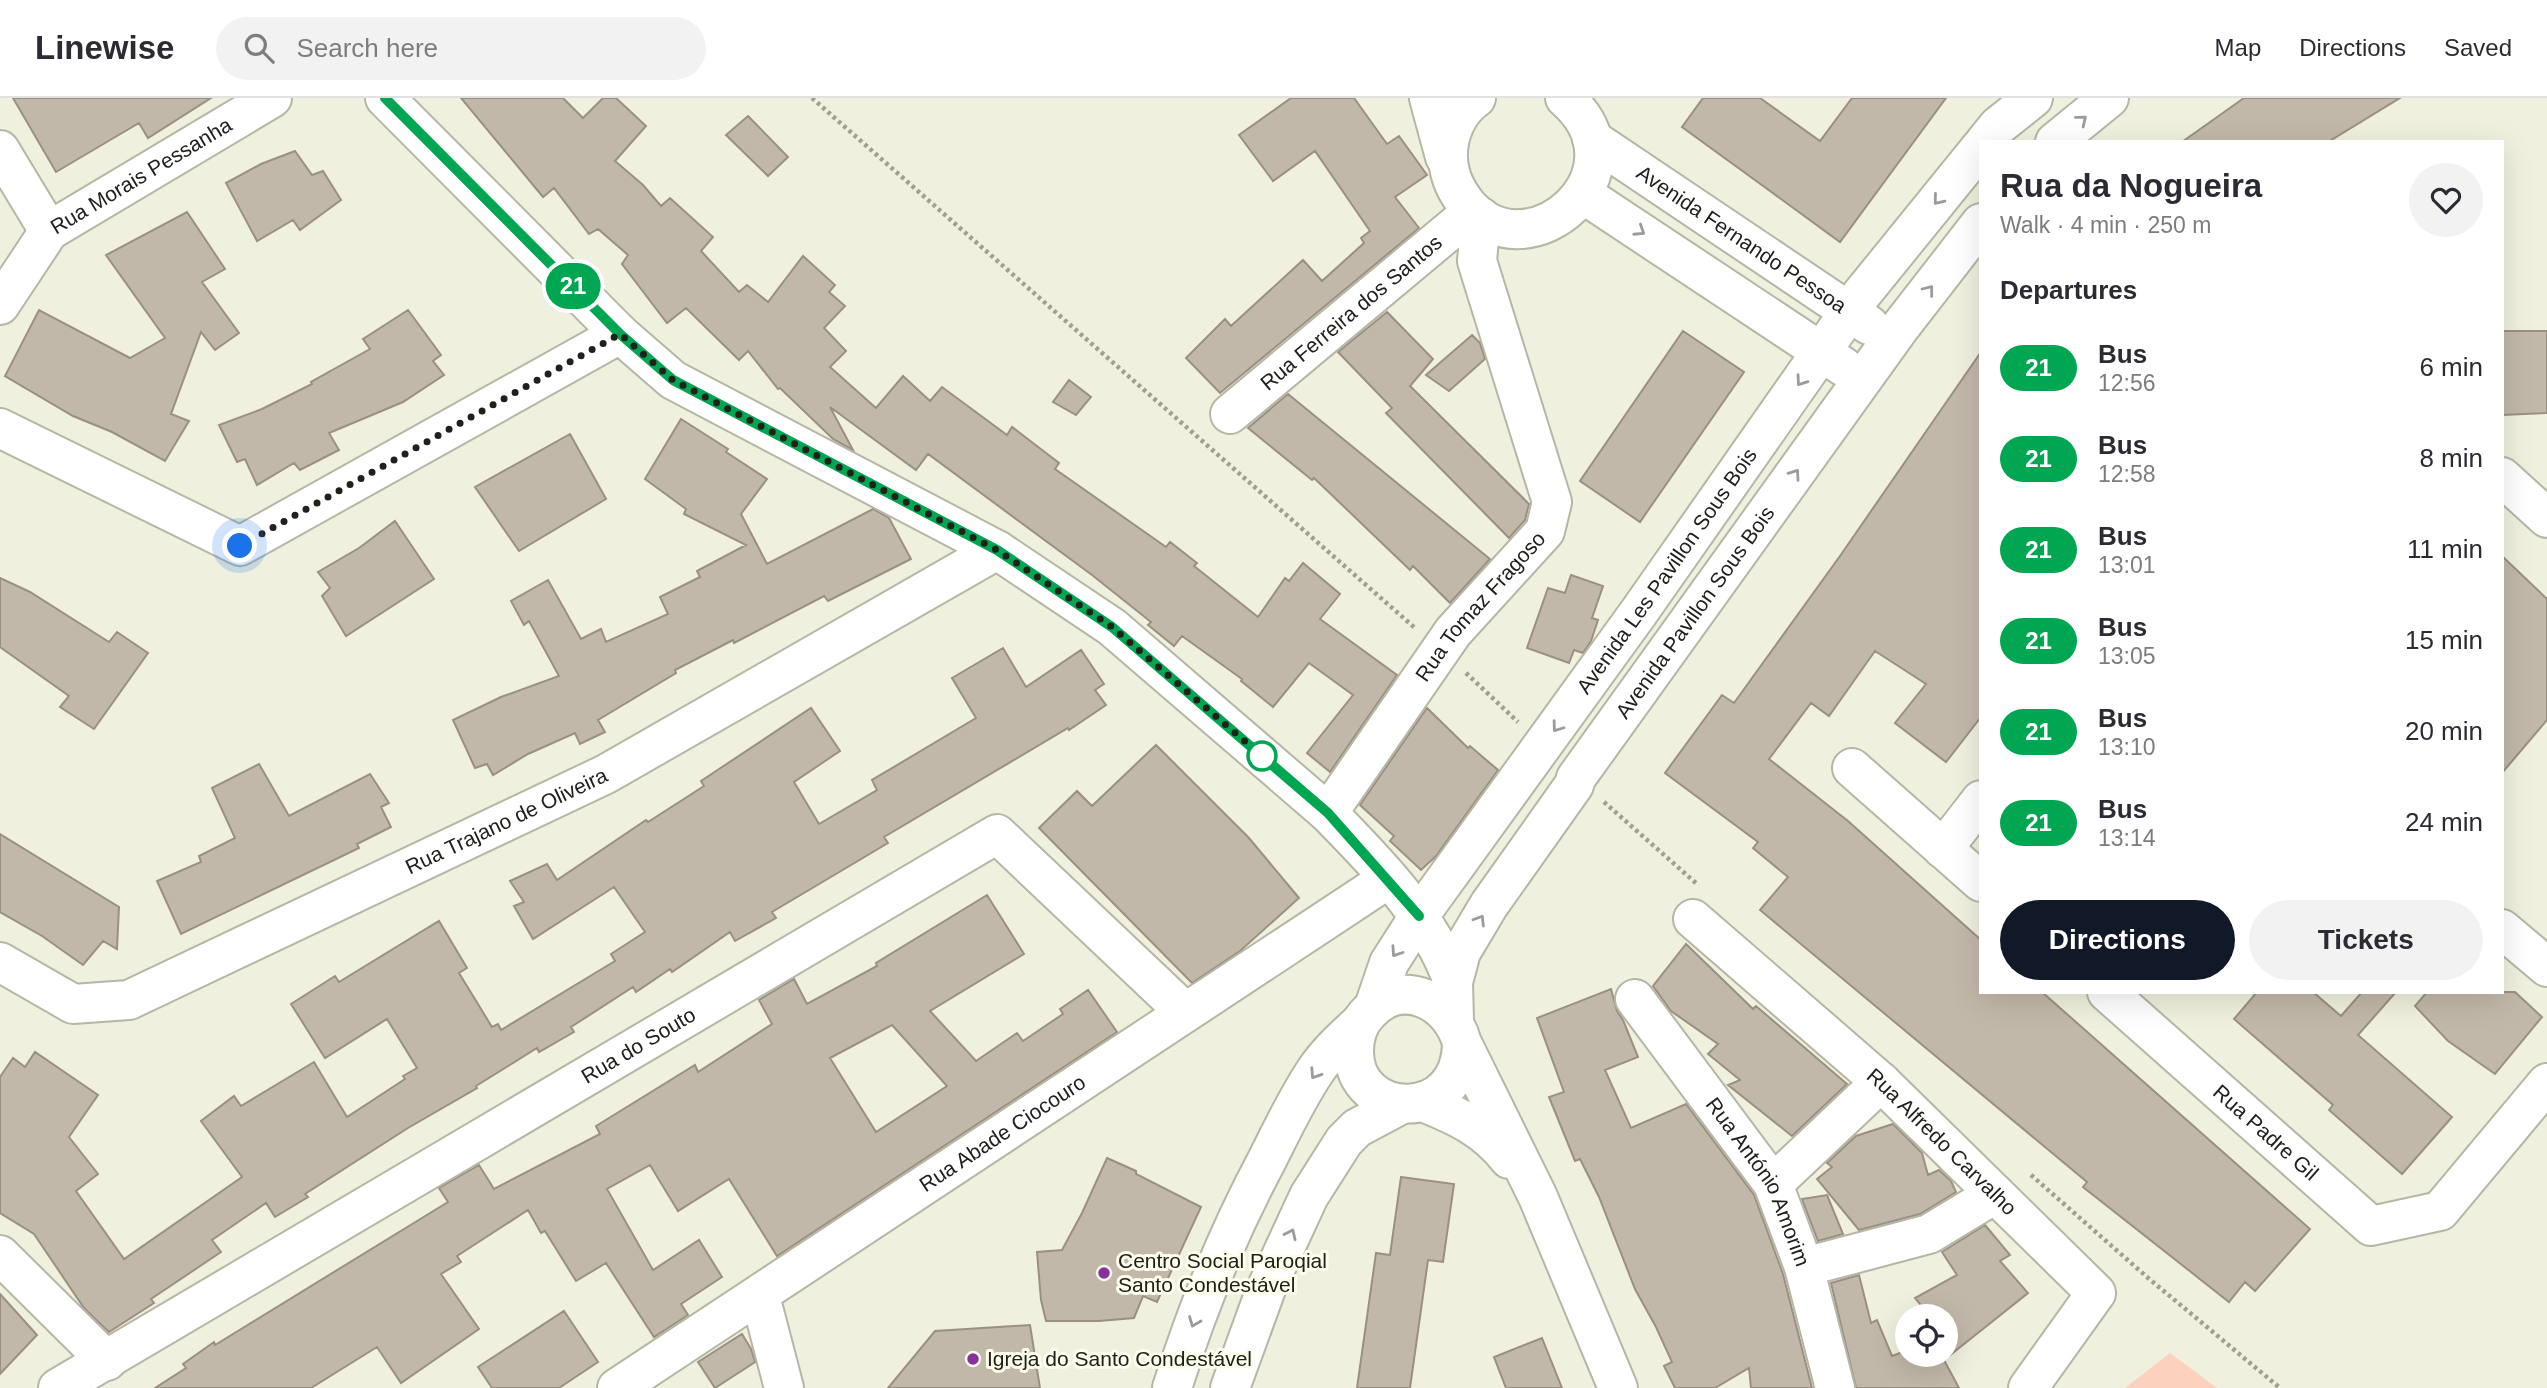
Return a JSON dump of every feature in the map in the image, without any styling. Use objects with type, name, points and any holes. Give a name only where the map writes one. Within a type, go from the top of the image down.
[{"type":"street","name":"Rua Morais Pessanha","points":[[0,305],[49,232],[272,98]]},
{"type":"street","points":[[385,98],[620,334],[673,380],[997,550],[1112,627],[1328,813],[1419,916],[1444,954],[1453,982]]},
{"type":"street","points":[[1429,98],[1448,170],[1457,193],[1477,214],[1502,226],[1525,228],[1548,223],[1568,211],[1583,194],[1591,177],[1594,158],[1592,139],[1586,122],[1565,98]]},
{"type":"street","points":[[1448,170],[1447,146],[1455,122],[1469,102],[1476,98]]},
{"type":"street","points":[[1987,140],[1998,126],[2033,98]]},
{"type":"street","points":[[2056,140],[2109,98]]},
{"type":"street","name":"Avenida Fernando Pessoa","points":[[1592,139],[1891,340]]},
{"type":"street","points":[[0,150],[49,232]]},
{"type":"street","name":"Avenida Les Pavillon Sous Bois","points":[[1367,1015],[1389,963],[1419,916],[1615,646],[1850,312],[1979,150]]},
{"type":"street","points":[[1583,194],[1862,380]]},
{"type":"street","name":"Rua Ferreira dos Santos","points":[[1230,414],[1477,214]]},
{"type":"street","name":"Rua Tomaz Fragoso","points":[[1328,813],[1452,632],[1545,531],[1552,502],[1477,261],[1477,214]]},
{"type":"street","name":"Avenida Pavillon Sous Bois","points":[[1458,1032],[1453,982],[1461,952],[1489,905],[1574,785],[1576,778],[1862,380],[1979,226]]},
{"type":"street","points":[[0,428],[240,546],[620,334]]},
{"type":"street","points":[[2504,477],[2547,476]]},
{"type":"street","points":[[2504,479],[2547,518]]},
{"type":"street","name":"Rua Trajano de Oliveira","points":[[0,962],[73,1004],[129,1000],[606,774],[997,550]]},
{"type":"street","points":[[1852,768],[1979,880]]},
{"type":"street","points":[[1943,849],[1979,803]]},
{"type":"street","name":"Rua do Souto","points":[[58,1388],[997,834],[1185,1012]]},
{"type":"street","name":"Rua Abade Ciocouro","points":[[617,1388],[1388,879]]},
{"type":"street","name":"Rua Alfredo Carvalho","points":[[1693,919],[1881,1082],[2096,1293],[2028,1388]]},
{"type":"street","points":[[2504,931],[2547,967]]},
{"type":"street","name":"Rua Padre Gil","points":[[2108,994],[2371,1226],[2440,1211],[2547,1083]]},
{"type":"street","points":[[1172,1388],[1212,1273],[1248,1195],[1315,1071],[1335,1046],[1367,1015],[1390,998],[1408,995],[1426,999],[1442,1007],[1458,1032],[1538,1197],[1618,1388]]},
{"type":"street","name":"Rua António Amorim","points":[[1635,999],[1773,1184],[1804,1267],[1835,1388]]},
{"type":"street","points":[[1367,1015],[1354,1040],[1354,1058],[1370,1089],[1385,1099],[1451,1113],[1489,1136],[1538,1197]]},
{"type":"street","points":[[1230,1388],[1266,1289],[1309,1196],[1344,1141],[1357,1128],[1413,1103],[1437,1096],[1453,1080],[1462,1058],[1458,1032]]},
{"type":"street","points":[[1773,1184],[1881,1082]]},
{"type":"street","points":[[1804,1267],[1929,1234],[1995,1194]]},
{"type":"street","points":[[0,1255],[107,1361]]},
{"type":"street","points":[[760,1296],[784,1388]]},
{"type":"shaded area","points":[[2170,1353],[2217,1388],[2125,1388]]},
{"type":"building","points":[[13,98],[211,98],[148,138],[139,123],[56,172]]},
{"type":"building","points":[[461,98],[563,98],[583,118],[603,98],[616,98],[646,126],[615,161],[643,185],[661,206],[670,198],[713,237],[701,251],[739,292],[747,285],[768,302],[803,256],[835,285],[829,292],[845,306],[824,328],[846,351],[830,367],[876,408],[903,376],[930,401],[942,387],[1007,435],[1012,427],[1059,463],[1055,469],[1166,547],[1170,542],[1197,563],[1194,566],[1258,617],[1285,578],[1289,581],[1303,563],[1340,594],[1320,619],[1397,675],[1330,772],[1307,753],[1353,695],[1309,663],[1273,707],[1241,681],[1242,679],[1182,636],[1174,646],[1148,625],[1151,622],[1092,575],[928,454],[916,470],[830,407],[853,450],[833,439],[778,389],[748,351],[739,360],[686,308],[667,323],[622,264],[628,255],[598,229],[589,234],[554,188],[543,197]]},
{"type":"building","points":[[1291,98],[1354,98],[1387,144],[1399,136],[1427,175],[1395,197],[1419,228],[1220,393],[1186,358],[1225,319],[1231,326],[1303,260],[1322,281],[1364,243],[1361,238],[1370,231],[1315,151],[1273,181],[1239,135]]},
{"type":"building","points":[[1703,98],[1760,98],[1820,141],[1852,98],[1946,98],[1840,242],[1682,127]]},
{"type":"building","points":[[2244,98],[2400,98],[2331,140],[2185,140]]},
{"type":"building","points":[[748,116],[788,157],[768,176],[726,135]]},
{"type":"building","points":[[295,151],[312,175],[323,171],[341,200],[300,230],[293,220],[257,241],[226,183],[261,164]]},
{"type":"building","points":[[187,212],[225,269],[202,282],[239,333],[215,350],[201,332],[171,414],[189,421],[165,461],[112,432],[73,416],[5,376],[39,310],[130,358],[165,338],[106,255]]},
{"type":"building","points":[[408,310],[441,355],[433,361],[444,375],[403,402],[329,433],[339,450],[300,470],[294,463],[257,485],[245,459],[237,462],[219,425],[262,409],[312,384],[311,382],[370,349],[363,339]]},
{"type":"building","points":[[1387,312],[1433,359],[1410,386],[1529,504],[1525,520],[1509,538],[1386,413],[1392,408],[1338,352]]},
{"type":"building","points":[[1683,331],[1744,372],[1640,522],[1580,481]]},
{"type":"building","points":[[2504,331],[2547,331],[2547,413],[2504,415]]},
{"type":"building","points":[[1472,335],[1480,343],[1485,359],[1449,391],[1426,375]]},
{"type":"building","points":[[1979,355],[1979,720],[1946,762],[1895,723],[1926,684],[1875,651],[1829,716],[1811,703],[1769,759],[1848,821],[1979,938],[1979,994],[2044,994],[2310,1229],[2255,1291],[2245,1282],[2229,1302],[2083,1187],[2087,1182],[1760,910],[1788,877],[1753,848],[1758,842],[1665,773],[1722,695],[1734,703]]},
{"type":"building","points":[[1069,380],[1091,397],[1076,415],[1053,402]]},
{"type":"building","points":[[1288,394],[1490,559],[1450,603],[1413,566],[1410,570],[1314,478],[1312,480],[1248,428]]},
{"type":"building","points":[[681,419],[728,449],[726,452],[767,479],[741,514],[767,564],[873,509],[889,518],[911,559],[828,601],[824,596],[675,670],[676,673],[598,720],[605,732],[580,744],[575,733],[528,754],[493,775],[487,764],[475,768],[453,720],[501,697],[559,676],[529,621],[524,625],[511,601],[548,580],[581,639],[601,629],[606,642],[668,614],[660,597],[700,577],[697,571],[746,545],[684,514],[686,509],[645,479]]},
{"type":"building","points":[[570,434],[606,499],[519,551],[475,487]]},
{"type":"building","points":[[395,521],[434,579],[346,636],[322,596],[330,588],[318,572],[359,548]]},
{"type":"building","points":[[2504,558],[2547,599],[2547,720],[2504,771]]},
{"type":"building","points":[[1571,575],[1603,586],[1592,618],[1598,620],[1591,641],[1583,653],[1574,650],[1569,663],[1527,648],[1548,588],[1565,593]]},
{"type":"building","points":[[0,578],[30,592],[109,642],[117,632],[148,653],[94,729],[60,707],[69,696],[0,647]]},
{"type":"building","points":[[1003,648],[1026,687],[1081,650],[1104,684],[1095,690],[1106,705],[1069,730],[1068,728],[884,837],[888,843],[772,912],[776,918],[735,941],[730,932],[672,972],[670,969],[636,992],[633,987],[571,1027],[574,1032],[539,1052],[537,1048],[305,1194],[308,1197],[275,1217],[266,1203],[212,1240],[221,1252],[151,1299],[154,1303],[109,1332],[84,1308],[34,1234],[0,1213],[0,1077],[13,1058],[25,1067],[35,1052],[98,1095],[69,1137],[98,1174],[76,1191],[124,1259],[242,1177],[201,1121],[234,1096],[241,1106],[314,1062],[347,1117],[405,1079],[403,1076],[417,1068],[387,1019],[325,1058],[291,1004],[335,976],[339,982],[439,921],[467,968],[459,973],[492,1027],[498,1024],[501,1030],[615,961],[611,954],[645,932],[614,887],[533,939],[514,906],[524,902],[510,881],[547,864],[557,880],[646,820],[648,822],[704,786],[701,781],[811,708],[840,751],[794,782],[819,824],[877,790],[872,780],[976,718],[952,678]]},
{"type":"building","points":[[1427,708],[1468,748],[1470,746],[1498,770],[1436,856],[1421,870],[1390,841],[1394,836],[1360,805]]},
{"type":"building","points":[[1156,745],[1249,838],[1299,898],[1240,951],[1192,983],[1039,828],[1077,791],[1092,806]]},
{"type":"building","points":[[259,764],[289,816],[370,774],[389,803],[381,807],[391,827],[357,844],[359,848],[181,934],[157,881],[201,862],[199,856],[235,838],[212,788]]},
{"type":"building","points":[[0,834],[119,907],[117,949],[103,941],[83,965],[42,936],[0,912]]},
{"type":"building","points":[[987,895],[1024,954],[930,1011],[976,1061],[1017,1033],[1023,1041],[1063,1014],[1060,1009],[1088,990],[1117,1032],[777,1256],[729,1179],[678,1211],[650,1165],[607,1189],[653,1270],[699,1240],[722,1277],[681,1304],[688,1315],[654,1337],[606,1263],[576,1281],[545,1231],[541,1233],[528,1210],[457,1256],[461,1262],[441,1274],[479,1329],[401,1383],[377,1347],[311,1388],[155,1388],[186,1368],[183,1364],[214,1342],[215,1345],[448,1202],[439,1188],[479,1165],[494,1189],[600,1134],[596,1126],[695,1065],[698,1072],[772,1024],[759,1000],[794,979],[807,1004],[877,966],[876,963]],"holes":[[[892,1025],[947,1086],[876,1132],[830,1058]]]},
{"type":"building","points":[[1686,944],[1753,1009],[1756,1006],[1847,1084],[1792,1136],[1728,1085],[1740,1080],[1708,1054],[1718,1044],[1671,1011],[1653,986]]},
{"type":"building","points":[[1611,989],[1617,1011],[1638,1057],[1605,1070],[1631,1128],[1686,1104],[1754,1195],[1783,1274],[1812,1388],[1751,1388],[1749,1368],[1715,1388],[1675,1388],[1664,1366],[1672,1362],[1635,1289],[1599,1197],[1580,1159],[1575,1161],[1549,1097],[1564,1092],[1537,1018]]},
{"type":"building","points":[[2515,992],[2542,1017],[2495,1074],[2448,1041],[2415,1006],[2425,994]]},
{"type":"building","points":[[2255,994],[2315,994],[2341,1016],[2360,994],[2394,994],[2358,1035],[2452,1117],[2402,1174],[2329,1110],[2333,1105],[2234,1019]]},
{"type":"building","points":[[1893,1124],[1922,1153],[1928,1175],[1939,1170],[1951,1181],[1956,1192],[1920,1214],[1859,1230],[1817,1179],[1832,1167],[1827,1163],[1856,1136]]},
{"type":"building","points":[[1107,1158],[1201,1207],[1157,1302],[1143,1296],[1134,1318],[1046,1321],[1041,1300],[1037,1252],[1062,1250]]},
{"type":"building","points":[[1401,1177],[1454,1184],[1443,1262],[1428,1260],[1410,1388],[1357,1388],[1376,1253],[1390,1255]]},
{"type":"building","points":[[1827,1195],[1843,1234],[1818,1241],[1802,1199]]},
{"type":"building","points":[[1985,1225],[2010,1255],[2000,1261],[2028,1293],[1958,1349],[1958,1304],[1920,1304],[1915,1298],[1957,1275],[1942,1252]]},
{"type":"building","points":[[1859,1275],[1871,1323],[1877,1320],[1892,1356],[1895,1355],[1895,1367],[1948,1367],[1959,1388],[1856,1388],[1831,1283]]},
{"type":"building","points":[[0,1294],[37,1335],[0,1374]]},
{"type":"building","points":[[564,1311],[598,1362],[559,1388],[492,1388],[478,1367]]},
{"type":"building","name":"Igreja do Santo Condestável","points":[[1030,1325],[1040,1388],[888,1388],[935,1331]]},
{"type":"building","points":[[742,1334],[755,1362],[715,1388],[698,1362]]},
{"type":"building","points":[[1542,1338],[1562,1388],[1506,1388],[1494,1357]]},
{"type":"bus line","name":"21","points":[[385,98],[620,334],[673,380],[997,550],[1112,627],[1328,813],[1419,916]]},
{"type":"place","name":"Centro Social Paroqial Santo Condestável","points":[[1104,1273]]},
{"type":"place","name":"Igreja do Santo Condestável","points":[[973,1359]]},
{"type":"route","points":[[240,546],[620,334],[673,380],[997,550],[1112,627],[1269,762],[1262,756]]}]
